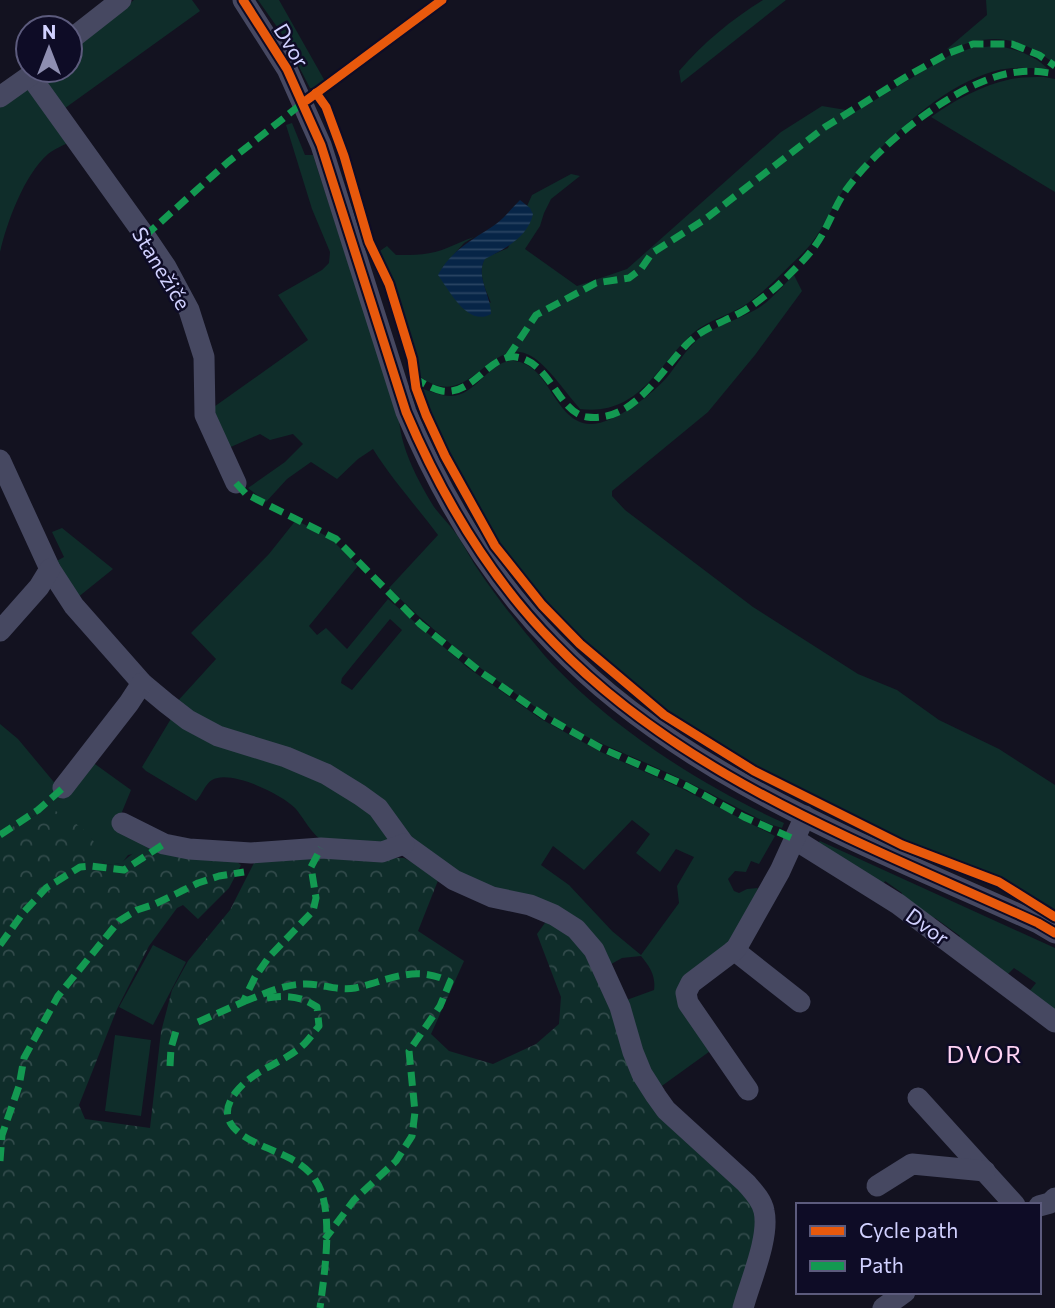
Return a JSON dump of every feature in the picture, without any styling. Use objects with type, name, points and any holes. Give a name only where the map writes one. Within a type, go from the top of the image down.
[{"type":"street","points":[[84,29],[121,0]]},
{"type":"street","name":"Dvor","points":[[243,0],[287,69],[304,102],[321,145],[406,412],[439,483],[475,545],[531,618],[554,644],[612,697],[694,756],[805,816],[1055,933]]},
{"type":"street","name":"Stanežiče","points":[[0,97],[19,84]]},
{"type":"street","name":"Stanežiče","points":[[41,84],[166,267],[189,310],[204,357],[205,415],[236,483]]},
{"type":"street","points":[[0,460],[50,569],[75,606],[142,683],[188,720],[218,736],[286,757],[326,774],[360,795],[378,808],[404,844],[440,871],[492,897],[530,905],[554,915],[576,929],[594,950],[620,1007],[638,1063],[656,1096],[666,1110],[746,1183],[757,1195],[764,1209],[763,1238],[743,1308]]},
{"type":"street","points":[[0,630],[38,587],[50,569]]},
{"type":"street","points":[[63,788],[142,683]]},
{"type":"street","points":[[748,1090],[688,1003],[686,993],[691,983],[734,950],[780,871],[805,816]]},
{"type":"street","points":[[122,823],[164,844],[189,849],[251,852],[321,848],[382,852],[404,844]]},
{"type":"street","name":"Dvor","points":[[794,839],[898,904],[1055,1022]]},
{"type":"street","points":[[734,950],[800,1002]]},
{"type":"street","points":[[918,1098],[1013,1203]]},
{"type":"street","points":[[877,1186],[912,1164],[985,1171]]},
{"type":"street","points":[[883,1308],[902,1294]]},
{"type":"green space","points":[[134,0],[192,0],[200,11],[61,111],[43,84],[84,84],[84,40]]},
{"type":"green space","points":[[258,0],[279,0],[326,83],[310,88],[282,34]]},
{"type":"green space","points":[[763,0],[786,0],[681,83],[679,71],[698,50]]},
{"type":"green space","points":[[986,0],[1055,0],[1055,64],[1030,48],[1005,40],[979,40],[947,49],[987,15]]},
{"type":"green space","points":[[995,46],[1023,53],[1048,69],[1015,68],[995,71],[960,86],[926,108],[851,180],[803,253],[748,303],[692,334],[632,397],[617,405],[600,409],[580,409],[543,365],[521,352],[506,353],[467,380],[452,386],[436,385],[417,374],[417,364],[392,282],[377,253],[387,246],[396,255],[422,254],[441,250],[474,237],[464,243],[442,268],[491,303],[482,275],[485,258],[508,248],[532,195],[571,174],[580,176],[551,199],[540,226],[525,249],[577,286],[627,269],[781,132],[822,106],[846,110],[850,115],[950,55],[972,48]]},
{"type":"green space","points":[[1015,78],[1055,79],[1055,192],[931,117],[959,99],[990,85]]},
{"type":"green space","points":[[27,89],[72,141],[48,154],[31,174],[12,213],[0,252],[0,107]]},
{"type":"green space","points":[[292,123],[305,155],[313,155],[399,419],[407,453],[416,476],[434,507],[509,613],[545,656],[597,706],[688,772],[784,823],[782,828],[561,723],[493,677],[409,607],[389,588],[438,535],[373,449],[337,479],[311,462],[287,479],[266,502],[248,488],[285,462],[303,444],[293,434],[270,440],[260,434],[224,450],[211,409],[308,340],[278,295],[322,270],[329,263],[330,252],[312,209],[286,125]]},
{"type":"green space","points":[[794,275],[802,291],[755,355],[708,412],[612,491],[612,496],[625,510],[753,607],[858,674],[897,690],[939,720],[999,749],[1055,785],[1055,913],[1000,881],[903,844],[755,770],[665,714],[581,643],[543,603],[496,544],[445,454],[427,415],[420,388],[443,395],[460,394],[498,366],[514,361],[535,371],[573,418],[583,423],[604,422],[629,409],[652,392],[698,339],[760,307]]},
{"type":"green space","points":[[296,520],[330,538],[358,566],[309,626],[317,635],[326,628],[347,649],[388,599],[467,667],[541,719],[601,752],[683,789],[775,836],[759,864],[751,861],[746,872],[735,871],[728,879],[734,891],[739,893],[758,888],[739,934],[686,981],[713,1049],[659,1088],[621,1002],[654,990],[652,972],[641,956],[622,958],[606,967],[593,943],[502,894],[438,865],[391,816],[175,704],[216,659],[191,633],[269,554]],"holes":[[[390,619],[402,630],[352,690],[341,683],[342,678]],[[632,820],[650,834],[636,853],[660,872],[676,849],[694,857],[677,886],[679,903],[641,955],[612,931],[569,885],[541,865],[553,846],[584,870]]]},
{"type":"green space","points":[[62,528],[113,569],[77,598],[53,563],[64,557],[52,532]]},
{"type":"green space","points":[[172,717],[311,771],[377,812],[390,834],[386,844],[344,844],[322,840],[288,802],[242,780],[220,777],[212,780],[196,801],[142,767]]},
{"type":"green space","points":[[0,724],[18,739],[63,793],[88,759],[131,790],[117,824],[155,849],[128,855],[122,863],[106,865],[99,857],[92,839],[38,814],[0,833]]},
{"type":"green space","points":[[54,810],[89,835],[106,865],[121,863],[141,847],[232,858],[241,865],[229,888],[198,919],[183,905],[177,908],[149,946],[117,1009],[79,1105],[85,1119],[150,1128],[161,1032],[172,990],[188,961],[230,910],[254,863],[270,855],[404,858],[439,878],[418,931],[464,961],[431,1034],[449,1051],[493,1064],[536,1044],[559,1024],[561,997],[537,934],[550,916],[591,952],[629,1052],[761,1215],[741,1308],[0,1308],[0,833],[38,814]]},
{"type":"green space","points":[[820,841],[1055,948],[1055,1017],[1028,993],[1036,983],[1014,968],[1007,975],[957,940],[960,936],[935,918],[922,917],[898,901],[902,893],[885,881],[882,888],[814,846]]},
{"type":"green space","points":[[153,945],[186,962],[153,1025],[119,1007]]},
{"type":"green space","points":[[115,1035],[151,1040],[141,1116],[105,1111]]},
{"type":"water","points":[[520,200],[533,214],[530,222],[515,241],[485,259],[482,272],[491,314],[475,316],[460,306],[438,275],[456,252],[496,224]]},
{"type":"marked path","points":[[508,357],[536,315],[596,283],[629,278],[641,269],[652,253],[704,220],[825,127],[949,53],[973,44],[1012,44],[1039,55],[1055,66]]},
{"type":"marked path","points":[[413,377],[438,390],[453,391],[472,382],[497,362],[516,357],[538,368],[561,398],[577,413],[587,417],[603,417],[618,412],[644,393],[693,339],[749,308],[791,273],[815,246],[846,190],[860,172],[923,116],[972,86],[996,77],[1028,71],[1055,74]]},
{"type":"marked path","points":[[145,236],[228,162],[304,102]]},
{"type":"marked path","points":[[236,483],[246,494],[336,539],[420,624],[482,673],[546,717],[601,748],[687,786],[744,817],[794,839]]},
{"type":"marked path","points":[[0,835],[38,810],[63,788]]},
{"type":"marked path","points":[[0,945],[23,913],[46,888],[80,867],[124,870],[164,844]]},
{"type":"marked path","points":[[198,1022],[243,1002],[255,977],[269,957],[313,911],[316,898],[311,867],[321,848]]},
{"type":"marked path","points":[[0,1161],[2,1135],[19,1086],[24,1058],[58,996],[119,921],[137,910],[198,883],[244,872]]},
{"type":"marked path","points":[[243,1002],[298,984],[349,989],[414,974],[425,974],[450,982],[440,1006],[409,1051],[415,1112],[412,1136],[396,1161],[354,1200],[325,1239]]},
{"type":"marked path","points":[[267,998],[293,997],[311,1003],[317,1007],[319,1026],[294,1052],[243,1084],[228,1106],[228,1118],[234,1128],[244,1136],[296,1162],[309,1172],[322,1193],[327,1243],[320,1308]]},
{"type":"marked path","points":[[170,1066],[176,1031]]},
{"type":"cycle path","points":[[243,0],[287,69],[321,145],[406,412],[420,444],[469,535],[530,618],[606,691],[661,733],[720,771],[846,836],[1055,933]]},
{"type":"cycle path","points":[[307,100],[442,0]]},
{"type":"cycle path","points":[[316,93],[326,107],[344,156],[369,242],[389,284],[412,359],[416,388],[426,415],[445,456],[495,546],[542,605],[580,644],[664,715],[754,771],[902,845],[999,882],[1055,917]]},
{"type":"district","name":"DVOR","points":[[985,1053]]}]
